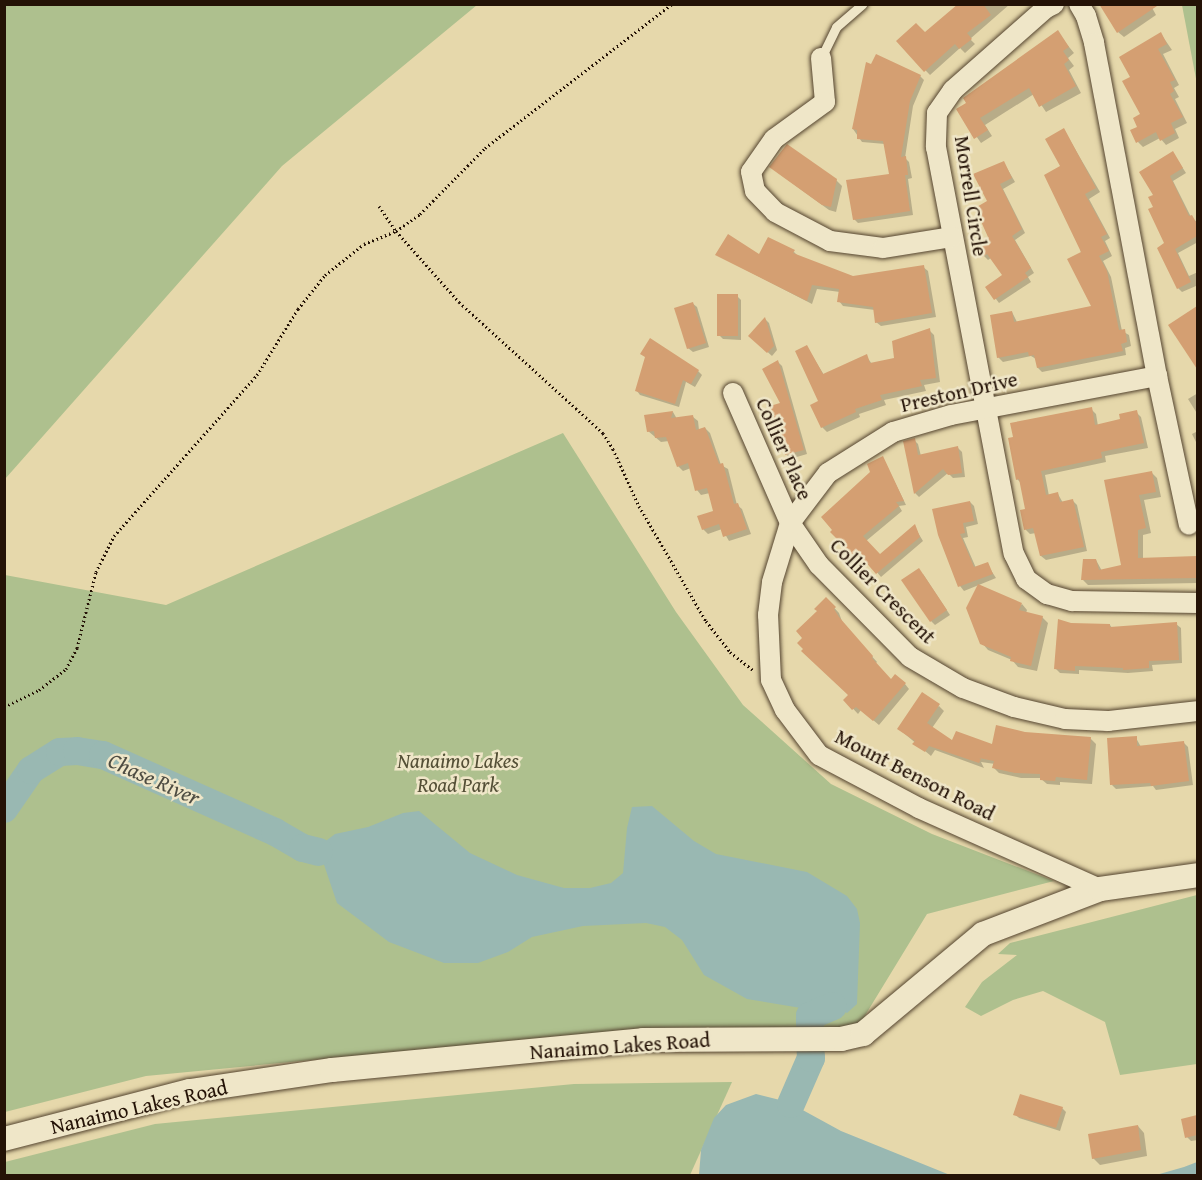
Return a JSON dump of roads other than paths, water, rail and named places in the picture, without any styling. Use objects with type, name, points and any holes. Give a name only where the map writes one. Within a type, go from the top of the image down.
[{"type":"street","name":"Morrell Circle","points":[[984,409],[936,147],[937,113],[953,90],[1046,8],[1054,4]]},
{"type":"street","points":[[1079,4],[1086,16],[1094,43],[1157,376],[1189,525]]},
{"type":"street","points":[[821,58],[825,102],[774,139],[751,171],[755,191],[775,212],[830,242],[883,248],[952,237]]},
{"type":"street","name":"Preston Drive","points":[[768,647],[768,615],[772,582],[790,523],[828,473],[893,432],[951,415],[1157,376]]},
{"type":"street","name":"Collier Place","points":[[733,393],[790,523]]},
{"type":"street","points":[[984,409],[1014,554],[1026,579],[1047,594],[1072,602],[1197,603]]},
{"type":"street","name":"Collier Crescent","points":[[790,523],[819,565],[910,657],[963,688],[1014,707],[1065,719],[1108,721],[1197,711]]},
{"type":"street","name":"Mount Benson Road","points":[[768,647],[774,685],[785,710],[819,755],[919,808],[1100,889]]},
{"type":"street","name":"Nanaimo Lakes Road","points":[[4,1139],[189,1091],[332,1070],[643,1040],[841,1039],[863,1034],[983,934],[1100,889],[1197,875]]},
{"type":"lane","points":[[821,58],[836,27],[862,4]]},
{"type":"water","points":[[652,806],[694,841],[716,854],[807,872],[847,896],[857,909],[860,923],[857,1004],[847,1013],[833,1006],[801,1008],[747,999],[704,975],[682,940],[665,927],[646,923],[583,926],[532,937],[508,952],[478,963],[444,963],[389,942],[337,903],[318,847],[335,834],[368,827],[403,813],[419,811],[470,853],[517,875],[564,888],[590,888],[611,883],[623,873],[627,828],[632,807]]},
{"type":"water","points":[[756,1094],[788,1102],[841,1131],[950,1175],[699,1175],[701,1150],[714,1118],[726,1105]]},
{"type":"water","points":[[1197,1162],[1197,1175],[1156,1175],[1184,1167]]},
{"type":"waterway","name":"Chase River","points":[[4,809],[31,770],[60,752],[77,751],[103,755],[275,832],[303,848],[319,852]]},
{"type":"waterway","name":"Chase River","points":[[810,1025],[810,1016],[833,1006]]},
{"type":"waterway","name":"Chase River","points":[[791,1104],[811,1058],[810,1041]]},
{"type":"park label","name":"Nanaimo Lakes Road Park","points":[[458,773]]}]
